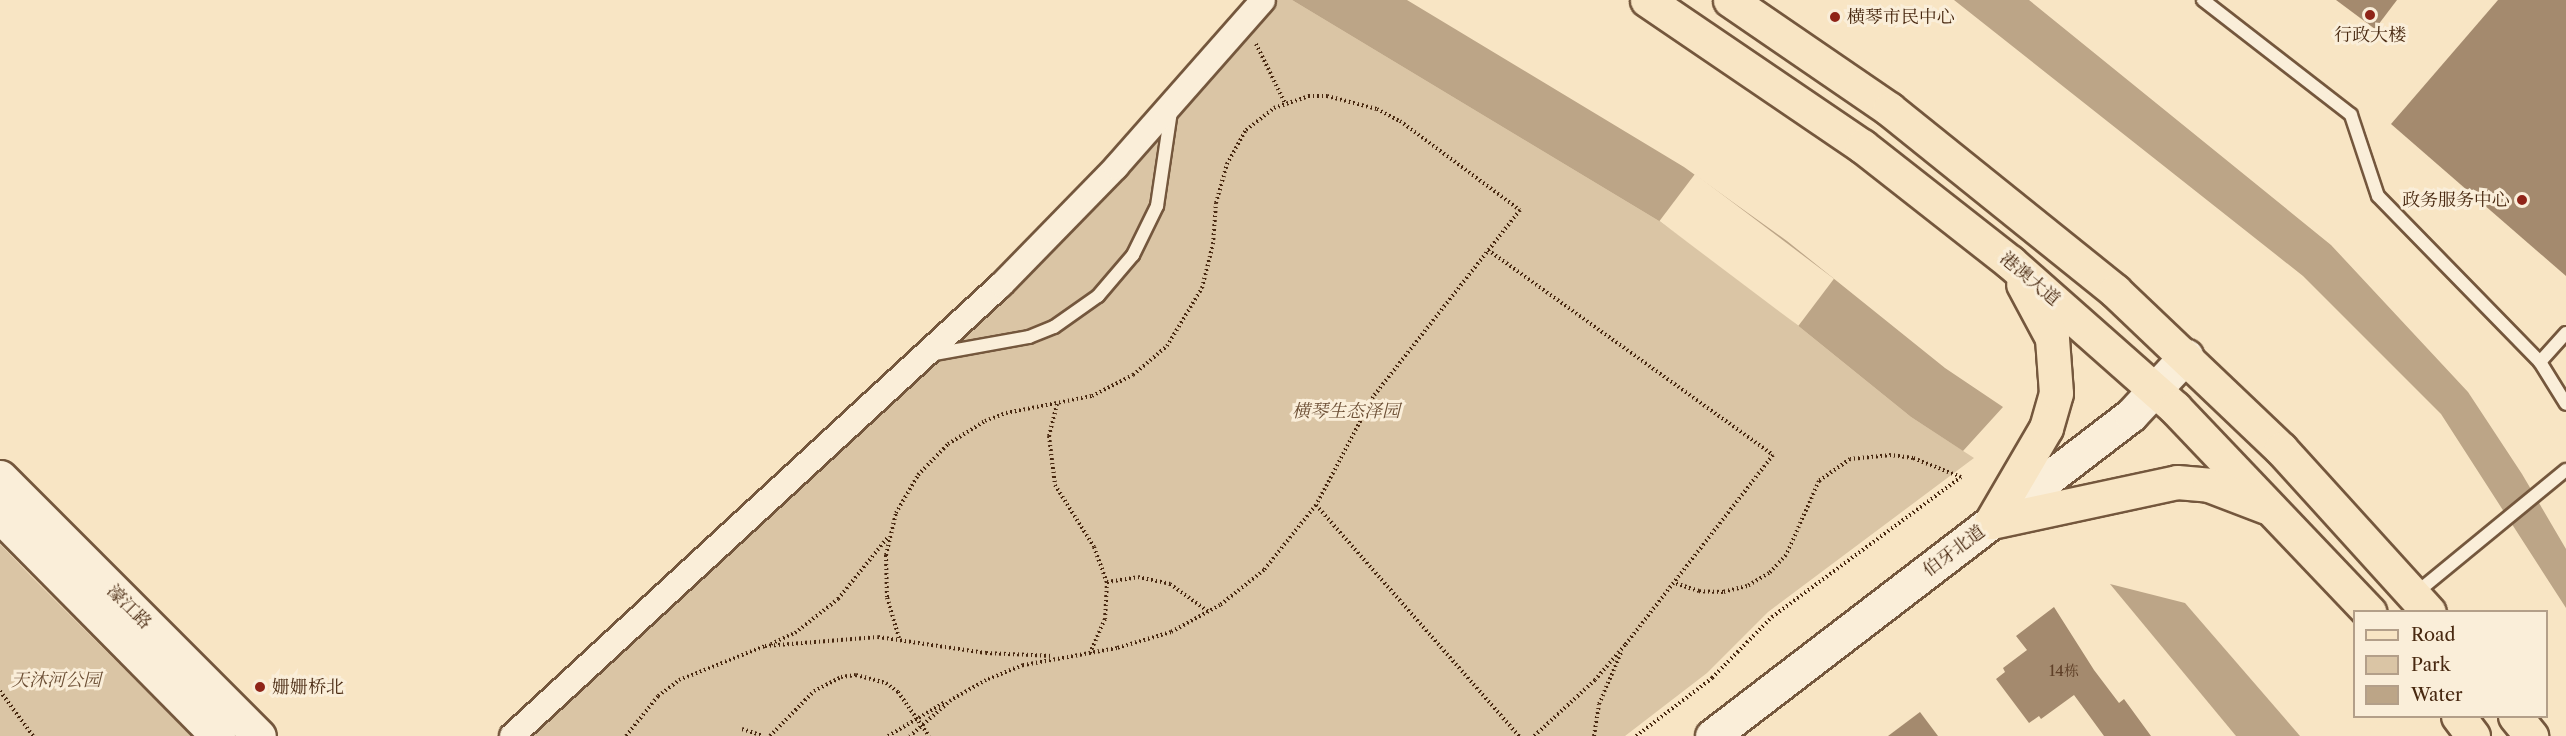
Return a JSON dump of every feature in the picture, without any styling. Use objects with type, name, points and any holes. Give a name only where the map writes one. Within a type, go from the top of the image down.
[{"type":"main road","name":"港澳大道","points":[[1647,0],[1862,146],[2010,262],[2155,389],[2295,530],[2367,610]]},
{"type":"main road","points":[[1730,0],[1966,168],[2186,356],[2281,449],[2422,603]]},
{"type":"main road","points":[[1991,522],[2046,428],[2057,384],[2052,338],[2010,262]]},
{"type":"main road","name":"伯牙北道","points":[[1712,736],[2131,415],[2186,356]]},
{"type":"main road","name":"濠江路","points":[[0,477],[259,736]]},
{"type":"main road","points":[[1991,522],[2177,482],[2210,485],[2241,494],[2269,509],[2295,530]]},
{"type":"main road","name":"濠江路","points":[[0,516],[218,736]]},
{"type":"main road","points":[[2459,718],[2473,736]]},
{"type":"main road","points":[[2516,718],[2530,736]]},
{"type":"street","points":[[512,736],[1018,268],[1171,106],[1262,1]]},
{"type":"lane","points":[[2203,0],[2351,115],[2378,196],[2540,362],[2566,404]]},
{"type":"lane","points":[[925,355],[1029,338],[1054,327],[1098,296],[1133,255],[1157,206],[1171,106]]},
{"type":"lane","points":[[2540,362],[2566,333]]},
{"type":"lane","points":[[2422,603],[2566,471]]},
{"type":"path","points":[[1245,21],[1285,103]]},
{"type":"path","points":[[626,736],[652,703],[679,680],[795,633],[838,599],[890,534],[918,475],[948,444],[1006,413],[1092,396],[1133,375],[1181,328],[1209,267],[1216,203],[1227,164],[1246,130],[1285,103],[1308,96],[1352,100],[1400,121],[1520,210],[1373,397],[1316,505],[1264,570],[1209,612],[1144,641],[1023,665],[916,717],[888,736]]},
{"type":"path","points":[[1488,250],[1773,455],[1626,645],[1595,680],[1534,736]]},
{"type":"path","points":[[1057,404],[1049,436],[1055,485],[1094,547],[1107,582],[1105,619],[1090,653]]},
{"type":"path","points":[[1636,736],[1712,678],[1772,617],[1961,477],[1913,458],[1891,455],[1850,459],[1819,481],[1786,555],[1769,573],[1747,586],[1724,592],[1699,591],[1675,584]]},
{"type":"path","points":[[1316,505],[1519,736]]},
{"type":"path","points":[[890,534],[886,587],[899,638]]},
{"type":"path","points":[[1107,582],[1138,577],[1170,584],[1209,612]]},
{"type":"path","points":[[765,646],[842,637],[899,638],[986,653],[1062,656]]},
{"type":"path","points":[[1594,736],[1606,683],[1626,645]]},
{"type":"path","points":[[770,736],[814,691],[841,677],[856,675],[886,683],[898,692],[929,736]]},
{"type":"path","points":[[0,691],[33,736]]},
{"type":"path","points":[[910,736],[920,724],[951,700]]},
{"type":"path","points":[[742,729],[763,736]]},
{"type":"green space","name":"横琴生态泽园","points":[[1276,0],[1292,0],[1659,221],[1750,287],[1911,417],[1974,458],[1768,612],[1707,673],[1625,736],[528,736],[1237,47]]},
{"type":"green space","name":"天沐河公园","points":[[0,544],[30,575],[191,736],[0,736]]},
{"type":"water","points":[[1292,0],[1407,0],[1684,167],[1787,241],[1945,368],[2003,407],[1963,451],[1911,417],[1750,287],[1659,221]]},
{"type":"water","points":[[1954,0],[2029,0],[2331,245],[2468,392],[2522,474],[2566,549],[2566,608],[2441,414],[2303,276]]},
{"type":"water","points":[[2110,584],[2185,603],[2300,736],[2236,736]]},
{"type":"pier","points":[[1695,174],[1834,279],[1798,326],[1659,221]]},
{"type":"building","name":"行政大楼","points":[[2336,0],[2397,0],[2375,29]]},
{"type":"building","name":"政务服务中心","points":[[2498,0],[2566,0],[2566,276],[2391,124]]},
{"type":"building","points":[[2054,607],[2094,670],[2119,703],[2124,699],[2151,736],[2104,736],[2074,695],[2041,719],[2039,716],[2029,723],[1996,679],[2005,672],[2003,668],[2027,650],[2016,636]]},
{"type":"building","points":[[1920,712],[1938,736],[1888,736]]},
{"type":"place","name":"行政大楼","points":[[2370,15]]},
{"type":"place","name":"横琴市民中心","points":[[1835,17]]},
{"type":"place","name":"政务服务中心","points":[[2522,200]]},
{"type":"place","name":"姗姗桥北","points":[[260,687]]}]
